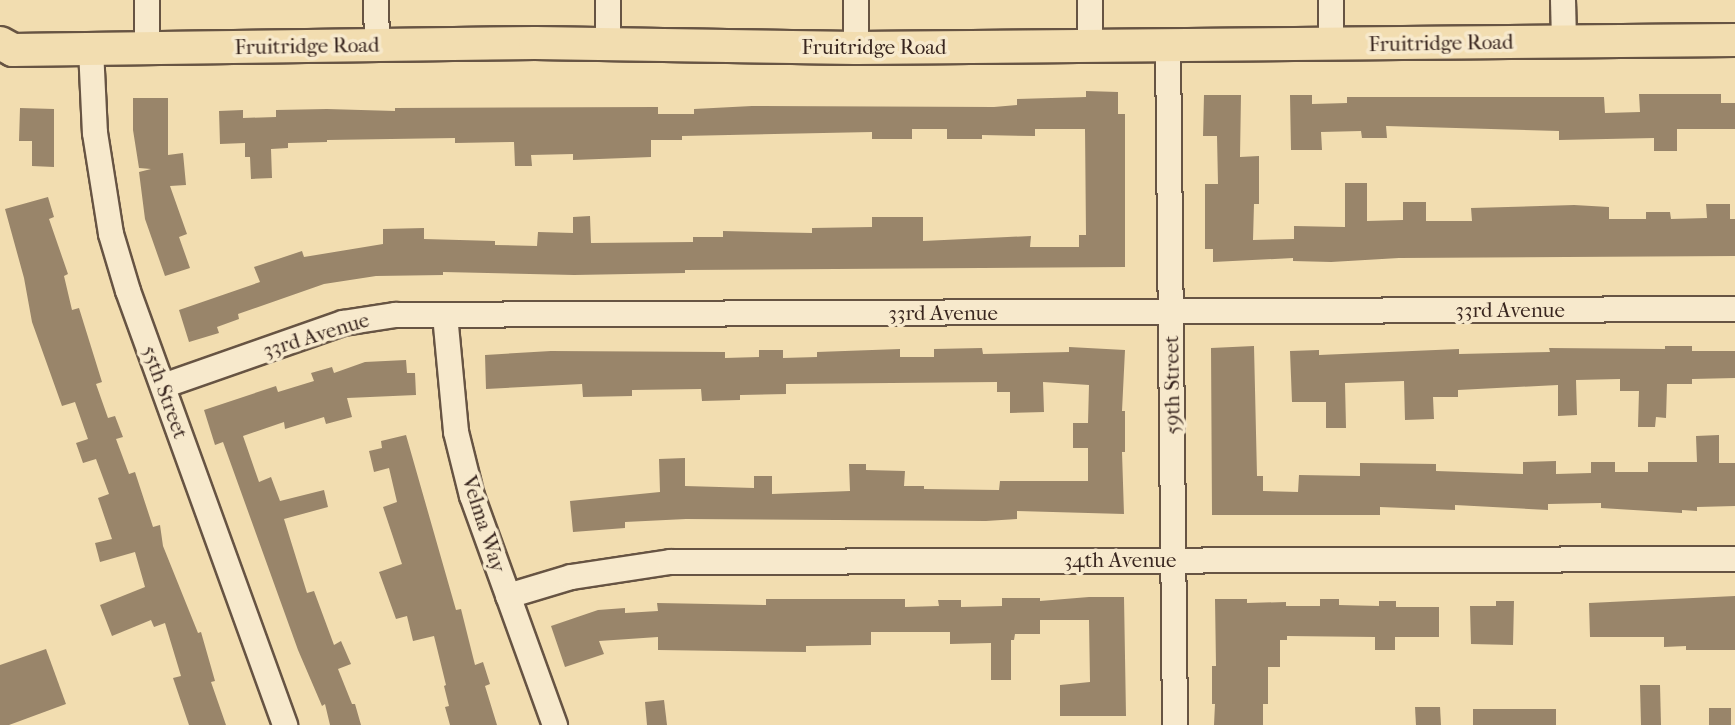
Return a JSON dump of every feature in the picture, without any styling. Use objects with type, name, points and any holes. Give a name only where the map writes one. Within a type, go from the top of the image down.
[{"type":"main road","name":"Fruitridge Road","points":[[4,50],[608,43],[856,48],[1735,40]]},
{"type":"street","points":[[147,0],[147,48]]},
{"type":"street","points":[[376,0],[377,45]]},
{"type":"street","points":[[608,0],[608,43]]},
{"type":"street","points":[[856,0],[856,48]]},
{"type":"street","points":[[1090,0],[1090,46]]},
{"type":"street","points":[[1331,0],[1331,44]]},
{"type":"street","points":[[1563,0],[1563,42]]},
{"type":"street","name":"59th Street","points":[[1168,46],[1175,725]]},
{"type":"street","name":"55th Street","points":[[91,49],[95,133],[111,234],[285,725]]},
{"type":"street","name":"33rd Avenue","points":[[163,386],[343,323],[372,317],[1735,309]]},
{"type":"street","name":"Velma Way","points":[[445,315],[456,432],[472,496],[555,725]]},
{"type":"street","name":"34th Avenue","points":[[508,596],[571,577],[670,562],[1735,559]]},
{"type":"building","points":[[1086,91],[1118,92],[1118,114],[1125,114],[1125,267],[685,270],[685,273],[574,275],[443,272],[443,275],[376,276],[324,284],[238,314],[239,319],[217,327],[219,333],[189,342],[179,310],[260,282],[254,267],[302,251],[304,257],[383,244],[383,229],[424,228],[424,239],[495,241],[495,245],[537,246],[538,232],[573,233],[573,217],[590,216],[591,243],[693,242],[693,237],[723,237],[723,231],[812,233],[812,228],[872,227],[872,217],[923,217],[923,241],[1031,236],[1030,247],[1079,247],[1079,235],[1086,235],[1085,129],[1035,129],[1035,136],[982,135],[982,139],[947,139],[947,129],[912,129],[912,139],[872,139],[872,132],[682,136],[682,140],[651,140],[651,157],[573,160],[573,154],[531,155],[532,166],[515,166],[514,142],[455,143],[455,138],[327,140],[288,143],[288,148],[271,149],[272,178],[251,179],[250,157],[245,157],[245,143],[220,144],[219,111],[243,110],[243,118],[276,117],[276,110],[395,111],[395,108],[658,107],[658,114],[694,114],[694,109],[752,106],[994,107],[1017,105],[1017,99],[1086,97]]},
{"type":"building","points":[[1639,94],[1721,94],[1721,103],[1735,103],[1735,129],[1677,129],[1677,151],[1654,151],[1654,138],[1559,140],[1559,131],[1386,126],[1387,138],[1362,138],[1361,131],[1321,132],[1322,150],[1291,150],[1290,95],[1312,95],[1312,104],[1347,103],[1347,97],[1604,97],[1605,113],[1640,112]]},
{"type":"building","points":[[1204,95],[1241,95],[1240,157],[1259,156],[1259,204],[1254,204],[1253,240],[1294,239],[1294,226],[1345,227],[1345,183],[1367,183],[1367,221],[1403,220],[1403,202],[1426,202],[1426,221],[1472,221],[1471,208],[1574,205],[1609,207],[1609,219],[1646,219],[1646,212],[1670,212],[1671,219],[1707,218],[1706,204],[1730,204],[1730,219],[1735,219],[1735,256],[1399,258],[1331,262],[1293,261],[1293,258],[1213,262],[1213,249],[1205,249],[1205,184],[1218,184],[1217,136],[1203,136]]},
{"type":"building","points":[[133,98],[168,98],[168,155],[183,153],[186,185],[170,186],[187,234],[179,237],[190,268],[165,276],[145,219],[139,172],[151,169],[139,168],[133,130]]},
{"type":"building","points":[[20,108],[54,109],[54,167],[32,166],[32,141],[19,141]]},
{"type":"building","points":[[48,197],[54,217],[49,219],[68,274],[64,276],[72,310],[79,308],[102,382],[96,384],[108,418],[115,416],[123,437],[116,439],[129,474],[135,472],[153,527],[160,525],[163,546],[198,633],[201,632],[215,681],[211,682],[226,725],[189,725],[173,678],[181,676],[165,623],[154,627],[151,620],[112,636],[100,605],[145,587],[135,552],[100,562],[95,543],[112,539],[98,498],[109,494],[96,459],[83,463],[76,443],[88,439],[75,402],[62,406],[32,322],[24,278],[5,209]]},
{"type":"building","points":[[1254,346],[1257,476],[1263,476],[1263,491],[1298,492],[1299,475],[1360,476],[1360,463],[1436,464],[1436,471],[1523,474],[1523,462],[1556,461],[1556,474],[1591,473],[1591,462],[1615,462],[1615,472],[1648,472],[1648,462],[1697,462],[1696,436],[1719,435],[1719,463],[1735,463],[1735,506],[1697,507],[1697,511],[1682,510],[1682,513],[1601,508],[1601,503],[1548,504],[1548,510],[1455,505],[1455,510],[1380,507],[1380,515],[1212,515],[1211,348]]},
{"type":"building","points":[[1665,346],[1692,346],[1692,351],[1735,351],[1735,378],[1692,379],[1692,384],[1667,384],[1666,418],[1656,417],[1655,427],[1638,427],[1639,391],[1620,391],[1620,379],[1576,380],[1577,415],[1558,416],[1558,385],[1458,390],[1458,397],[1433,397],[1434,419],[1405,420],[1404,381],[1345,383],[1346,428],[1326,428],[1326,402],[1292,402],[1290,351],[1319,350],[1319,355],[1459,349],[1459,354],[1550,352],[1549,348],[1665,349]]},
{"type":"building","points":[[1069,347],[1125,350],[1122,411],[1125,411],[1125,452],[1122,452],[1124,514],[1017,511],[1017,519],[986,521],[686,519],[625,522],[625,528],[573,532],[570,501],[660,492],[659,459],[685,458],[685,486],[754,488],[754,476],[772,476],[772,494],[850,491],[849,464],[866,464],[866,470],[905,471],[904,486],[924,486],[924,489],[999,490],[1000,481],[1088,481],[1088,448],[1073,448],[1073,423],[1088,423],[1089,385],[1043,382],[1044,412],[1010,413],[1010,392],[997,392],[997,382],[786,384],[786,394],[740,395],[740,400],[702,401],[701,389],[632,390],[632,396],[583,397],[582,384],[486,389],[485,355],[551,351],[725,352],[725,358],[759,357],[759,350],[783,350],[783,358],[817,357],[817,352],[900,349],[900,357],[934,357],[934,349],[982,348],[983,354],[1069,352]]},
{"type":"building","points":[[406,360],[407,373],[415,373],[416,395],[347,398],[352,417],[326,424],[324,417],[285,429],[284,422],[243,436],[259,482],[271,477],[280,501],[324,490],[328,507],[284,519],[307,593],[314,591],[334,645],[341,641],[351,664],[338,669],[352,704],[355,704],[361,725],[330,725],[325,704],[322,706],[298,650],[223,442],[215,445],[204,410],[276,386],[278,392],[314,381],[311,373],[332,367],[334,373],[365,362]]},
{"type":"building","points":[[406,435],[456,610],[461,609],[475,665],[483,662],[490,684],[485,686],[497,725],[450,725],[445,707],[449,706],[444,686],[446,685],[434,636],[413,641],[407,616],[396,619],[379,572],[402,564],[383,507],[397,502],[389,468],[374,472],[369,451],[382,448],[381,441]]},
{"type":"building","points":[[1735,596],[1735,650],[1664,647],[1664,637],[1590,637],[1589,603]]},
{"type":"building","points":[[1124,597],[1126,716],[1060,716],[1060,685],[1090,682],[1089,620],[1040,620],[1040,634],[1015,634],[1014,640],[1011,640],[1011,680],[991,680],[991,643],[950,644],[950,632],[871,632],[871,645],[806,646],[806,652],[658,650],[658,637],[599,641],[604,654],[565,667],[551,626],[598,610],[625,608],[625,613],[658,611],[657,603],[766,605],[766,599],[905,599],[905,607],[939,606],[938,600],[961,600],[961,607],[1002,606],[1002,598],[1040,598],[1040,601]]},
{"type":"building","points":[[1215,599],[1247,599],[1247,603],[1286,602],[1286,606],[1320,606],[1320,599],[1339,599],[1339,605],[1379,606],[1379,601],[1396,601],[1396,607],[1439,607],[1439,637],[1395,637],[1395,650],[1375,650],[1375,637],[1287,636],[1287,640],[1280,640],[1280,667],[1268,667],[1268,704],[1263,704],[1263,725],[1214,725],[1212,666],[1216,666]]},
{"type":"building","points":[[1496,601],[1514,601],[1513,645],[1471,644],[1470,606],[1496,606]]},
{"type":"building","points":[[46,649],[66,704],[9,725],[0,725],[0,665]]},
{"type":"building","points":[[1640,685],[1660,685],[1661,725],[1641,725]]},
{"type":"building","points":[[664,700],[667,725],[647,725],[645,702]]},
{"type":"building","points":[[1415,707],[1440,707],[1441,725],[1416,725]]},
{"type":"building","points":[[1709,708],[1731,708],[1731,725],[1709,725]]},
{"type":"building","points":[[1473,709],[1556,709],[1556,725],[1473,725]]}]
